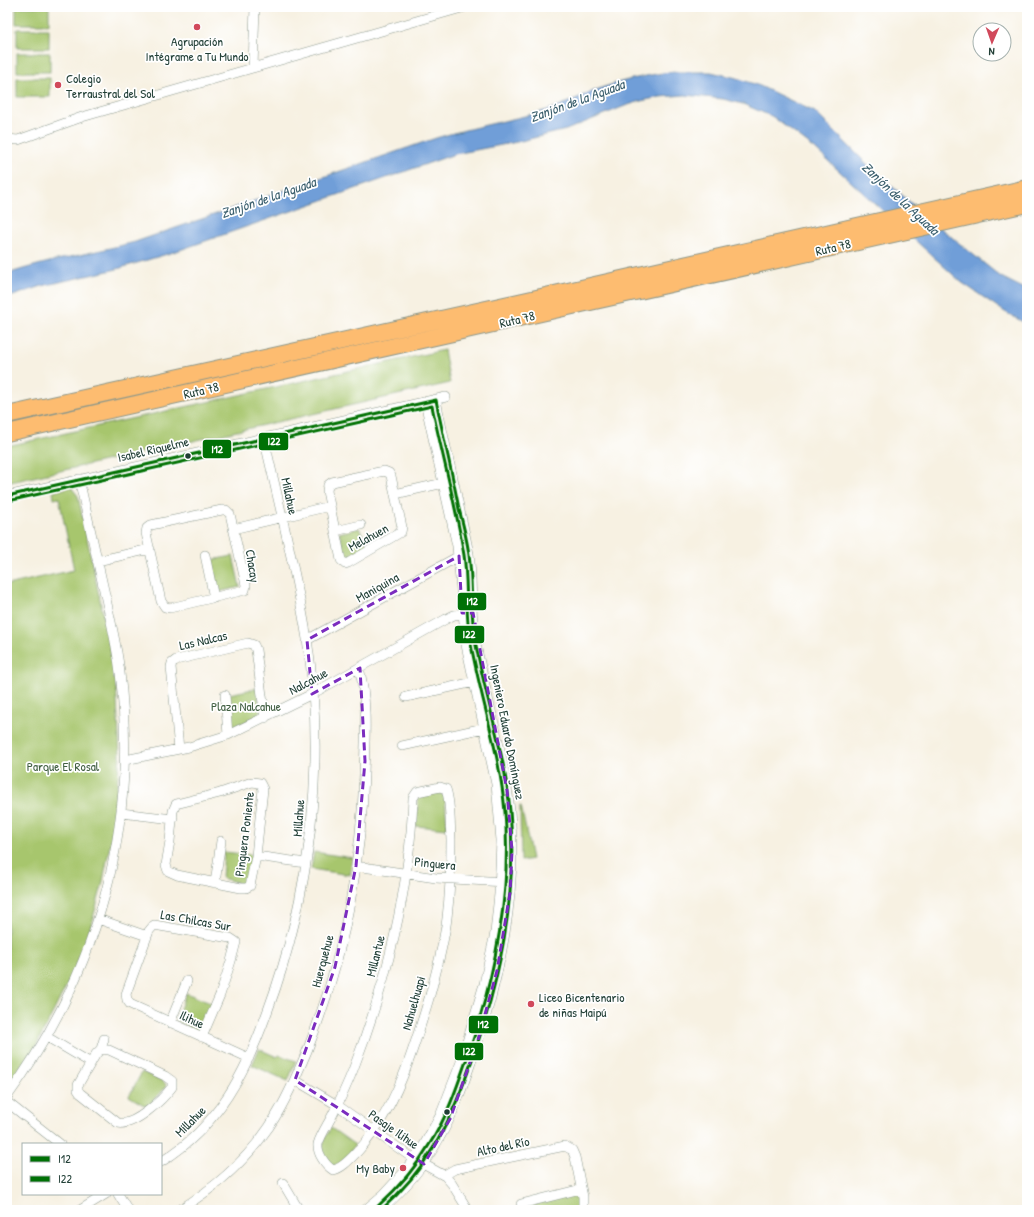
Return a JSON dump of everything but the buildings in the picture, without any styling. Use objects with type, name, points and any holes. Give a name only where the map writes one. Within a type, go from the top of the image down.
[{"type":"highway","name":"Ruta 78","points":[[7,415],[1027,188]]},
{"type":"highway","name":"Ruta 78","points":[[7,433],[1027,204]]},
{"type":"street","points":[[253,67],[254,7]]},
{"type":"street","points":[[7,139],[18,140],[82,116],[465,7]]},
{"type":"street","name":"Isabel Riquelme","points":[[7,496],[446,398]]},
{"type":"street","name":"Ingeniero Eduardo Domínguez","points":[[381,1210],[407,1184],[424,1164],[441,1137],[454,1109],[483,1024],[497,971],[505,933],[511,882],[511,835],[507,790],[496,729],[476,641],[469,556],[436,400]]},
{"type":"street","name":"Ingeniero Eduardo Domínguez","points":[[365,1210],[389,1188],[414,1159],[429,1137],[440,1116],[469,1036],[484,984],[498,914],[501,840],[495,778],[466,645],[462,613],[459,556],[425,402]]},
{"type":"street","name":"Millahue","points":[[162,1161],[190,1142],[217,1112],[234,1088],[249,1058],[269,1009],[285,959],[297,913],[310,836],[314,744],[312,694],[307,640],[264,438]]},
{"type":"street","name":"Melahuen","points":[[384,471],[389,473],[391,476],[395,494],[402,529],[399,534],[345,564],[342,561],[330,506],[327,488],[330,483],[384,471]]},
{"type":"street","points":[[7,1096],[27,1069],[46,1037],[76,977],[98,919],[114,862],[121,813],[125,760],[120,672],[113,633],[79,479]]},
{"type":"street","points":[[395,494],[453,481]]},
{"type":"street","points":[[233,529],[330,506]]},
{"type":"street","name":"Chacay","points":[[224,510],[228,511],[230,514],[233,529],[246,588],[243,591],[214,598],[170,608],[165,607],[161,602],[146,531],[147,528],[151,525],[224,510]]},
{"type":"street","points":[[335,531],[361,525]]},
{"type":"street","points":[[97,561],[150,549]]},
{"type":"street","points":[[205,555],[214,598]]},
{"type":"street","name":"Maniquina","points":[[307,640],[459,556]]},
{"type":"street","name":"Nalcahue","points":[[125,760],[179,749],[228,735],[312,694],[446,619],[462,613],[473,613]]},
{"type":"street","name":"Las Nalcas","points":[[179,749],[171,667],[172,662],[176,660],[248,643],[254,645],[256,650],[265,718]]},
{"type":"street","name":"Huerquehue","points":[[179,1210],[213,1187],[250,1153],[275,1118],[295,1080],[314,1033],[335,967],[346,920],[356,866],[362,817],[365,748],[363,685],[359,668]]},
{"type":"street","points":[[406,696],[474,682]]},
{"type":"street","points":[[225,695],[228,735]]},
{"type":"street","points":[[402,746],[484,728]]},
{"type":"street","name":"Pinguera Poniente","points":[[172,819],[175,806],[180,803],[220,793],[252,782],[260,783],[262,786],[262,798],[256,856],[251,882],[248,888],[215,883]]},
{"type":"street","name":"Millantue","points":[[317,1147],[337,1105],[363,1043],[379,993],[393,939],[405,873],[414,795],[420,791],[440,787],[446,789]]},
{"type":"street","name":"Nahuelhuapi","points":[[317,1147],[318,1151],[329,1167],[333,1170],[337,1169],[356,1153],[374,1130],[390,1104],[413,1047],[426,1006],[445,930],[449,901],[450,827],[446,789]]},
{"type":"street","points":[[121,813],[172,819],[166,865],[170,872],[177,875],[215,883],[221,841]]},
{"type":"street","points":[[256,856],[306,863]]},
{"type":"street","name":"Pinguera","points":[[356,866],[450,879],[511,882]]},
{"type":"street","points":[[98,919],[147,936]]},
{"type":"street","name":"Las Chilcas Sur","points":[[147,936],[152,926],[158,925],[230,938],[235,941],[236,947],[228,974],[202,1038]]},
{"type":"street","name":"Ilihue","points":[[147,936],[126,994],[127,1000],[130,1004],[202,1038],[249,1058]]},
{"type":"street","points":[[170,1023],[187,981]]},
{"type":"street","points":[[46,1037],[91,1063]]},
{"type":"street","points":[[101,1049],[109,1050],[165,1076],[172,1081],[172,1087],[154,1106],[142,1115],[128,1123],[120,1124],[116,1122],[79,1092],[78,1085],[97,1052],[101,1049],[104,1039]]},
{"type":"street","name":"Pasaje Ilihue","points":[[295,1080],[337,1105],[414,1159],[445,1176],[452,1184],[468,1210]]},
{"type":"street","points":[[7,1102],[59,1143]]},
{"type":"street","name":"Alto del Río","points":[[445,1176],[455,1169],[562,1146],[572,1150],[581,1189]]},
{"type":"street","points":[[283,1183],[299,1210]]},
{"type":"street","points":[[521,1204],[581,1189],[583,1210]]},
{"type":"street","points":[[80,1210],[104,1195]]},
{"type":"street","points":[[119,1195],[128,1210]]},
{"type":"highlighted area","points":[[459,556],[462,613],[473,613],[507,790],[512,851],[510,893],[497,971],[478,1040],[450,1119],[424,1164],[295,1080],[335,967],[356,866],[365,761],[360,668],[312,694],[307,640]]},
{"type":"green space","points":[[16,7],[49,7],[49,24],[16,24]]},
{"type":"green space","points":[[17,29],[49,29],[49,48],[17,48]]},
{"type":"green space","points":[[17,53],[50,53],[50,72],[17,72]]},
{"type":"green space","points":[[17,78],[50,78],[50,97],[17,97]]},
{"type":"green space","points":[[444,350],[450,383],[7,483],[7,446]]},
{"type":"green space","name":"Parque El Rosal","points":[[71,487],[78,496],[116,682],[120,756],[113,830],[102,886],[89,932],[75,969],[36,1046],[7,1085],[7,585],[74,570],[59,498],[54,499],[53,492]]},
{"type":"green space","points":[[359,528],[370,547],[346,559],[339,533]]},
{"type":"green space","points":[[233,556],[240,587],[218,592],[211,560]]},
{"type":"green space","name":"Plaza Nalcahue","points":[[258,688],[260,714],[258,717],[232,727],[230,724],[229,694]]},
{"type":"green space","points":[[439,792],[445,796],[447,829],[416,826],[418,798]]},
{"type":"green space","points":[[520,806],[532,859],[521,861]]},
{"type":"green space","points":[[224,852],[253,855],[248,882],[245,885],[222,878]]},
{"type":"green space","points":[[314,852],[353,858],[350,875],[311,869]]},
{"type":"green space","points":[[186,993],[213,1004],[201,1029],[197,1030],[177,1021],[176,1019]]},
{"type":"green space","points":[[259,1049],[277,1057],[279,1055],[296,1061],[288,1081],[252,1065]]},
{"type":"green space","points":[[142,1072],[163,1081],[167,1086],[147,1107],[129,1096]]},
{"type":"green space","points":[[331,1128],[355,1145],[343,1161],[332,1166],[324,1157],[322,1147]]},
{"type":"green space","points":[[575,1194],[579,1210],[527,1210],[525,1206]]},
{"type":"water","name":"Zanjón de la Aguada","points":[[670,72],[711,72],[737,78],[760,86],[815,112],[868,165],[928,218],[1001,277],[1027,290],[1027,324],[1005,312],[961,282],[815,149],[773,117],[743,104],[723,99],[685,95],[660,97],[641,101],[566,130],[517,142],[455,154],[174,252],[117,269],[42,286],[7,298],[7,274],[135,242],[436,138],[544,111],[620,82]]},
{"type":"transit line","name":"I12","points":[[7,496],[436,400],[468,549],[475,640],[504,768],[510,811],[512,843],[509,907],[498,970],[490,1002],[459,1096],[445,1127],[428,1157],[396,1196],[381,1210]]},
{"type":"transit line","name":"I22","points":[[8,501],[432,406],[461,536],[465,565],[470,639],[474,661],[499,768],[505,812],[506,876],[499,938],[485,1000],[466,1061],[446,1115],[424,1154],[406,1178],[378,1206]]},
{"type":"place","name":"Agrupación Intégrame a Tu Mundo","points":[[197,27]]},
{"type":"place","name":"Colegio Terraustral del Sol","points":[[58,85]]},
{"type":"place","name":"Liceo Bicentenario de niñas Maipú","points":[[531,1004]]},
{"type":"place","name":"My Baby","points":[[403,1168]]}]
